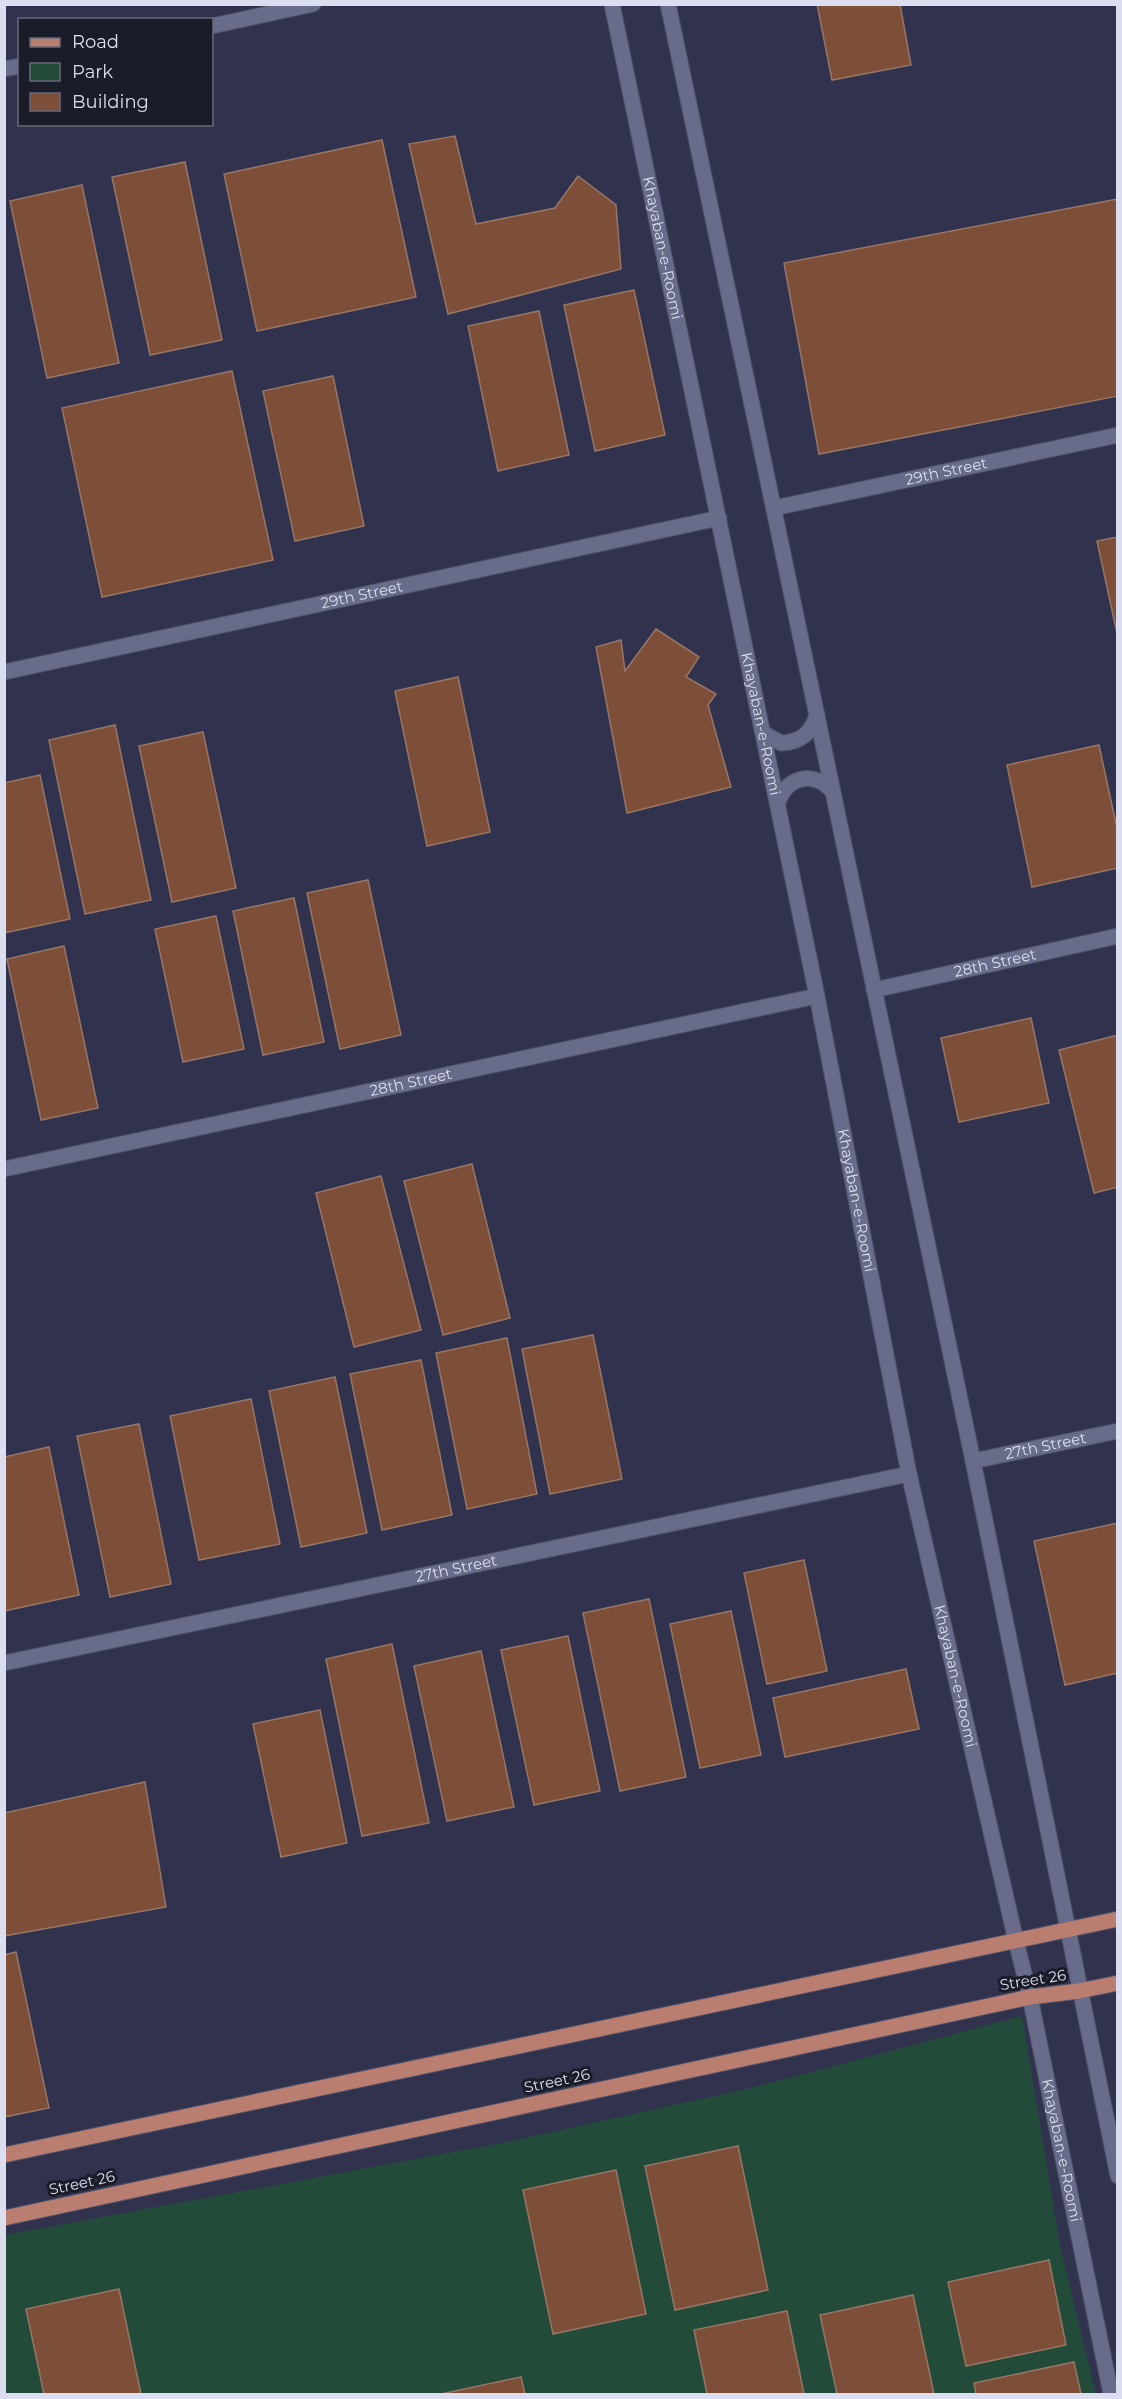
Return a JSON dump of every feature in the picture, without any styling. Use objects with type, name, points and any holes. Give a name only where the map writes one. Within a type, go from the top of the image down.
[{"type":"main road","points":[[4,2155],[1118,1919]]},
{"type":"main road","name":"Street 26","points":[[4,2218],[1030,1997],[1118,1983]]},
{"type":"street","points":[[213,26],[313,4]]},
{"type":"street","name":"Khayaban-e-Roomi","points":[[612,4],[817,996],[909,1474],[1030,1997],[1111,2394]]},
{"type":"street","points":[[668,4],[973,1461],[1118,2176]]},
{"type":"street","name":"29th Street","points":[[774,508],[1118,435]]},
{"type":"street","name":"29th Street","points":[[4,672],[719,518]]},
{"type":"street","points":[[763,733],[781,743],[801,739],[814,724],[817,714]]},
{"type":"street","points":[[778,803],[786,787],[802,778],[820,780],[833,792]]},
{"type":"street","name":"28th Street","points":[[874,990],[1118,936]]},
{"type":"street","name":"28th Street","points":[[4,1169],[817,996]]},
{"type":"street","name":"27th Street","points":[[973,1461],[1118,1431]]},
{"type":"street","name":"27th Street","points":[[4,1663],[909,1474]]},
{"type":"green space","points":[[1022,2016],[1060,2246],[1096,2394],[5,2394],[5,2235],[502,2143],[751,2088]]},
{"type":"building","points":[[817,4],[900,4],[911,65],[832,80]]},
{"type":"building","points":[[455,136],[476,224],[555,208],[578,176],[616,205],[621,269],[448,314],[409,144]]},
{"type":"building","points":[[382,140],[416,297],[257,331],[224,174]]},
{"type":"building","points":[[185,162],[222,340],[150,355],[112,177]]},
{"type":"building","points":[[82,185],[119,363],[47,378],[10,201]]},
{"type":"building","points":[[1118,199],[1118,396],[819,454],[784,263]]},
{"type":"building","points":[[634,290],[665,435],[595,451],[564,305]]},
{"type":"building","points":[[539,311],[569,455],[498,471],[468,326]]},
{"type":"building","points":[[232,371],[273,560],[102,597],[62,408]]},
{"type":"building","points":[[333,376],[364,526],[295,541],[263,391]]},
{"type":"building","points":[[1118,537],[1118,638],[1097,541]]},
{"type":"building","points":[[656,629],[699,657],[686,677],[716,694],[708,705],[731,787],[627,813],[596,647],[621,640],[625,671]]},
{"type":"building","points":[[458,677],[490,832],[427,846],[395,691]]},
{"type":"building","points":[[115,725],[151,900],[85,914],[49,740]]},
{"type":"building","points":[[203,732],[236,888],[172,902],[139,746]]},
{"type":"building","points":[[1099,745],[1118,833],[1118,868],[1032,887],[1007,765]]},
{"type":"building","points":[[40,775],[70,919],[4,933],[4,783]]},
{"type":"building","points":[[368,880],[401,1035],[340,1049],[307,893]]},
{"type":"building","points":[[294,898],[324,1042],[263,1055],[233,911]]},
{"type":"building","points":[[216,916],[244,1049],[183,1062],[155,929]]},
{"type":"building","points":[[64,946],[98,1108],[41,1120],[7,959]]},
{"type":"building","points":[[1031,1018],[1049,1103],[959,1122],[941,1038]]},
{"type":"building","points":[[1118,1035],[1118,1187],[1094,1193],[1059,1050]]},
{"type":"building","points":[[472,1164],[510,1318],[443,1335],[404,1181]]},
{"type":"building","points":[[381,1176],[421,1330],[354,1347],[316,1193]]},
{"type":"building","points":[[593,1335],[622,1479],[550,1494],[522,1349]]},
{"type":"building","points":[[507,1338],[537,1494],[467,1509],[436,1353]]},
{"type":"building","points":[[421,1360],[452,1515],[382,1530],[350,1374]]},
{"type":"building","points":[[335,1377],[367,1533],[301,1547],[269,1391]]},
{"type":"building","points":[[251,1399],[280,1544],[199,1560],[170,1416]]},
{"type":"building","points":[[139,1424],[171,1584],[110,1597],[77,1436]]},
{"type":"building","points":[[49,1447],[79,1595],[4,1611],[4,1457]]},
{"type":"building","points":[[1118,1523],[1118,1673],[1065,1685],[1034,1541]]},
{"type":"building","points":[[804,1560],[827,1671],[767,1684],[744,1573]]},
{"type":"building","points":[[649,1599],[686,1777],[620,1791],[583,1613]]},
{"type":"building","points":[[731,1611],[761,1755],[700,1768],[670,1624]]},
{"type":"building","points":[[568,1636],[600,1791],[534,1805],[501,1650]]},
{"type":"building","points":[[392,1644],[429,1823],[362,1836],[326,1659]]},
{"type":"building","points":[[481,1651],[514,1807],[447,1821],[414,1666]]},
{"type":"building","points":[[906,1669],[919,1729],[785,1757],[773,1698]]},
{"type":"building","points":[[320,1710],[347,1843],[281,1857],[253,1724]]},
{"type":"building","points":[[145,1782],[166,1907],[4,1936],[4,1813]]},
{"type":"building","points":[[16,1952],[49,2108],[4,2117],[4,1955]]},
{"type":"building","points":[[738,2146],[768,2290],[675,2310],[645,2166]]},
{"type":"building","points":[[616,2170],[646,2314],[553,2334],[523,2190]]},
{"type":"building","points":[[1049,2260],[1066,2345],[966,2366],[948,2282]]},
{"type":"building","points":[[119,2289],[141,2394],[44,2394],[26,2309]]},
{"type":"building","points":[[913,2295],[934,2394],[837,2394],[820,2315]]},
{"type":"building","points":[[787,2311],[804,2394],[707,2394],[694,2330]]},
{"type":"building","points":[[1074,2362],[1081,2394],[976,2394],[974,2383]]},
{"type":"building","points":[[521,2377],[525,2394],[441,2394]]}]
